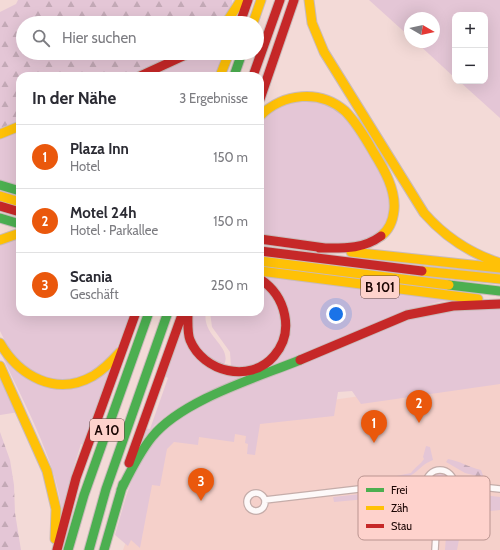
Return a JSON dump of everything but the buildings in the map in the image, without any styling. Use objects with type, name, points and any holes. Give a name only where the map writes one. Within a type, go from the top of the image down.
[{"type":"highway","points":[[231,16],[241,0]]},
{"type":"highway","points":[[242,16],[248,0]]},
{"type":"highway","points":[[255,16],[261,0]]},
{"type":"highway","points":[[264,45],[280,0]]},
{"type":"highway","points":[[264,87],[294,0]]},
{"type":"highway","points":[[309,0],[312,23],[324,52],[388,158],[424,214],[447,237],[465,250],[500,263]]},
{"type":"highway","points":[[149,72],[175,60]]},
{"type":"highway","points":[[222,72],[226,60]]},
{"type":"highway","points":[[235,72],[240,60]]},
{"type":"highway","points":[[254,72],[259,60]]},
{"type":"highway","points":[[264,112],[278,102],[295,97],[313,97],[336,104],[356,123],[387,176],[394,198],[393,214],[390,224],[383,234],[373,242],[361,247],[319,248]]},
{"type":"highway","points":[[0,134],[16,128]]},
{"type":"highway","points":[[0,185],[16,190]]},
{"type":"highway","points":[[0,196],[16,201]]},
{"type":"highway","points":[[0,206],[16,211]]},
{"type":"highway","points":[[0,218],[16,223]]},
{"type":"highway","points":[[0,240],[16,234]]},
{"type":"highway","name":"B 101","points":[[264,240],[319,248],[500,268]]},
{"type":"highway","name":"B 101","points":[[264,252],[332,261],[500,279]]},
{"type":"highway","name":"B 101","points":[[264,262],[500,291]]},
{"type":"highway","name":"B 101","points":[[264,277],[500,303]]},
{"type":"highway","points":[[188,316],[187,328],[189,340],[194,351],[207,363],[225,371],[234,372],[244,372],[261,366],[272,357],[282,343],[286,320],[284,310],[277,294],[264,281]]},
{"type":"highway","points":[[121,490],[142,447],[152,434],[171,417],[185,409],[390,322],[432,309],[459,305],[500,303]]},
{"type":"highway","points":[[55,550],[76,478],[135,316]]},
{"type":"highway","name":"A 10","points":[[68,550],[84,496],[148,316]]},
{"type":"highway","name":"A 10","points":[[89,550],[111,475],[167,316]]},
{"type":"highway","points":[[104,550],[139,431],[182,316]]},
{"type":"highway","points":[[0,343],[7,354],[22,371],[37,380],[55,384],[66,384],[88,379],[106,366],[123,349]]},
{"type":"highway","points":[[0,366],[47,471],[56,509],[55,550]]},
{"type":"street","points":[[428,476],[440,470],[449,472],[451,476]]},
{"type":"street","points":[[490,488],[500,489]]},
{"type":"street","points":[[265,500],[358,489]]},
{"type":"street","points":[[435,550],[436,540]]},
{"type":"shaded area","points":[[500,376],[500,550],[123,550],[164,436],[194,420]]},
{"type":"green space","points":[[18,0],[232,0],[232,9],[226,16],[16,16],[16,60],[166,60],[138,72],[16,72],[16,122],[0,128],[0,12],[16,4]]},
{"type":"green space","points":[[369,0],[500,0],[500,118],[462,84],[488,84],[488,12],[452,12],[452,75],[422,48],[440,48],[440,12],[404,12],[404,32]]},
{"type":"green space","points":[[185,60],[224,60],[220,72],[160,72]]},
{"type":"green space","points":[[301,99],[317,101],[326,103],[339,111],[357,133],[385,179],[389,193],[390,212],[383,228],[369,240],[359,244],[339,245],[264,235],[264,118],[268,113],[289,102]]},
{"type":"green space","points":[[16,132],[16,186],[0,181],[0,138]]},
{"type":"green space","points":[[16,237],[16,316],[130,316],[111,358],[85,378],[50,380],[24,367],[10,351],[0,331],[0,245]]},
{"type":"green space","points":[[266,276],[461,299],[439,302],[405,311],[169,414],[155,425],[143,439],[141,438],[145,428],[150,429],[168,378],[163,375],[182,322],[207,366],[256,372],[289,328],[265,279]]},
{"type":"green space","points":[[264,285],[274,294],[284,322],[275,350],[252,367],[231,367],[230,352],[212,327],[211,316],[264,316]]},
{"type":"green space","points":[[500,308],[500,384],[361,404],[352,391],[338,392],[334,416],[260,424],[255,455],[247,454],[248,444],[245,443],[246,436],[235,434],[234,442],[199,437],[198,445],[174,442],[167,449],[160,486],[152,485],[140,548],[131,540],[128,546],[115,535],[129,488],[142,458],[161,432],[180,417],[198,407],[404,320],[434,311]]},
{"type":"green space","points":[[190,316],[206,316],[208,328],[224,352],[226,358],[224,365],[211,362],[193,341]]},
{"type":"green space","points":[[0,351],[51,387],[111,367],[86,446],[81,444],[73,470],[77,472],[62,512],[59,492],[46,451]]},
{"type":"green space","points":[[0,370],[19,412],[0,415]]},
{"type":"green space","points":[[0,432],[10,460],[14,485],[15,513],[21,550],[0,550]]},
{"type":"green space","points":[[426,446],[430,447],[433,460],[410,476],[396,476],[411,473],[424,459],[423,457]]},
{"type":"green space","points":[[448,459],[481,470],[483,476],[465,473],[446,462]]},
{"type":"green space","points":[[440,474],[446,476],[434,476]]},
{"type":"green space","points":[[358,494],[358,500],[334,502],[333,497]]},
{"type":"green space","points":[[490,496],[500,497],[500,510],[490,511]]},
{"type":"green space","points":[[446,540],[459,540],[457,550],[445,550]]},
{"type":"traffic: fast","points":[[235,72],[240,60]]},
{"type":"traffic: fast","points":[[0,185],[16,190]]},
{"type":"traffic: fast","points":[[0,218],[16,223]]},
{"type":"traffic: fast","points":[[449,285],[500,291]]},
{"type":"traffic: fast","points":[[68,550],[84,495],[148,316]]},
{"type":"traffic: fast","points":[[89,550],[106,489],[167,316]]},
{"type":"traffic: fast","points":[[121,490],[143,450],[152,437],[165,424],[200,401],[221,391],[300,360]]},
{"type":"traffic: fast","points":[[104,550],[123,484]]},
{"type":"traffic: slow","points":[[231,16],[241,0]]},
{"type":"traffic: slow","points":[[255,16],[261,0]]},
{"type":"traffic: slow","points":[[309,0],[312,23],[324,52],[424,213],[440,230],[458,243],[478,254],[500,263]]},
{"type":"traffic: slow","points":[[222,72],[226,60]]},
{"type":"traffic: slow","points":[[264,112],[279,102],[302,97],[324,99],[345,111],[364,137],[382,166],[391,187],[394,202],[392,221],[384,234],[381,236]]},
{"type":"traffic: slow","points":[[0,134],[16,128]]},
{"type":"traffic: slow","points":[[0,196],[16,201]]},
{"type":"traffic: slow","points":[[0,240],[16,234]]},
{"type":"traffic: slow","points":[[351,252],[500,268]]},
{"type":"traffic: slow","points":[[264,262],[449,285]]},
{"type":"traffic: slow","points":[[422,271],[500,279]]},
{"type":"traffic: slow","points":[[264,272],[478,299]]},
{"type":"traffic: slow","points":[[0,343],[17,365],[40,380],[52,383],[66,384],[79,382],[93,376],[120,352]]},
{"type":"traffic: slow","points":[[0,366],[47,471],[56,509],[55,539]]},
{"type":"traffic: jam","points":[[242,16],[248,0]]},
{"type":"traffic: jam","points":[[264,45],[280,0]]},
{"type":"traffic: jam","points":[[264,87],[294,0]]},
{"type":"traffic: jam","points":[[149,72],[175,60]]},
{"type":"traffic: jam","points":[[254,72],[259,60]]},
{"type":"traffic: jam","points":[[0,206],[16,211]]},
{"type":"traffic: jam","points":[[319,248],[344,248],[359,246],[374,241],[381,236]]},
{"type":"traffic: jam","points":[[264,240],[325,248]]},
{"type":"traffic: jam","points":[[264,251],[422,271]]},
{"type":"traffic: jam","points":[[188,316],[190,340],[196,351],[205,360],[216,367],[228,370],[240,372],[253,370],[264,365],[274,356],[280,346],[286,326],[285,315],[276,295],[264,282]]},
{"type":"traffic: jam","points":[[300,360],[407,315],[453,306],[500,304]]},
{"type":"traffic: jam","points":[[57,550],[76,478],[135,316]]},
{"type":"traffic: jam","points":[[129,463],[182,316]]},
{"type":"place","name":"Motel 24h","points":[[419,423]]},
{"type":"place","name":"Plaza Inn","points":[[374,443]]},
{"type":"place","name":"Scania","points":[[201,501]]}]
